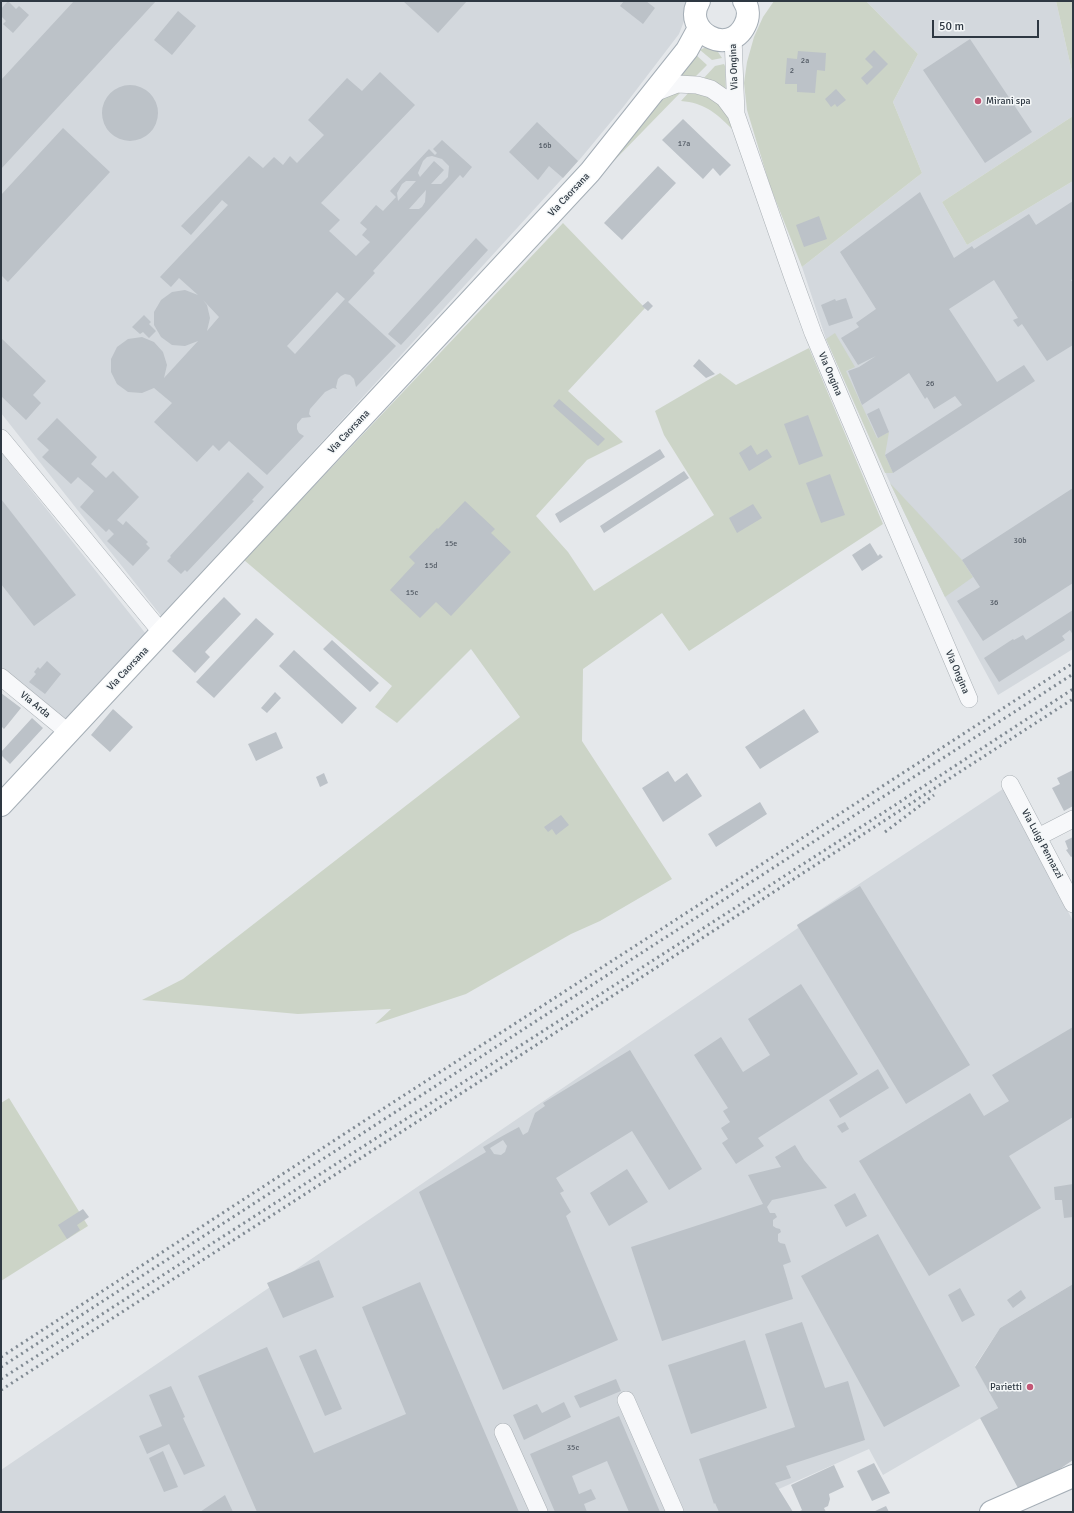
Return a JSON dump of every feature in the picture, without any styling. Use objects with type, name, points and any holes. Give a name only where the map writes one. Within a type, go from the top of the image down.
[{"type":"main road","points":[[699,1],[696,11],[696,20],[699,28],[706,35],[714,39],[728,39]]},
{"type":"main road","points":[[687,50],[702,40],[728,39],[743,30],[747,22],[750,5]]},
{"type":"main road","points":[[687,50],[699,28]]},
{"type":"main road","name":"Via Caorsana","points":[[1,805],[590,172],[687,50]]},
{"type":"main road","points":[[991,1512],[1073,1476]]},
{"type":"main road","points":[[1028,1512],[1073,1493]]},
{"type":"street","name":"Via Ongina","points":[[728,39],[736,114],[792,276],[813,333],[968,699]]},
{"type":"street","points":[[654,93],[676,84],[697,85],[711,89],[724,98],[736,114]]},
{"type":"street","points":[[1,438],[162,633]]},
{"type":"street","name":"Via Arda","points":[[1,677],[69,733]]},
{"type":"street","name":"Via Luigi Pennazzi","points":[[1010,784],[1073,904]]},
{"type":"street","points":[[1038,837],[1073,819]]},
{"type":"street","points":[[626,1400],[675,1512]]},
{"type":"street","points":[[503,1432],[539,1512]]},
{"type":"shaded area","points":[[1,1],[692,1],[679,34],[624,106],[581,158],[162,617],[1,413]]},
{"type":"shaded area","points":[[774,1],[866,1],[918,54],[893,102],[922,173],[802,267],[770,186],[747,110],[744,83],[747,62],[754,37],[763,17]]},
{"type":"shaded area","points":[[866,1],[1056,1],[1073,76],[1073,116],[942,202],[967,245],[1073,181],[1073,649],[998,695],[945,597],[890,483],[826,339],[802,267],[922,173],[893,102],[918,54]]},
{"type":"shaded area","points":[[1056,1],[1073,1],[1073,76]]},
{"type":"shaded area","points":[[708,46],[718,52],[722,58],[712,60],[700,50]]},
{"type":"shaded area","points":[[695,54],[707,65],[693,79],[674,81]]},
{"type":"shaded area","points":[[724,64],[726,94],[702,80],[715,66]]},
{"type":"shaded area","points":[[682,91],[606,169],[658,103],[664,98]]},
{"type":"shaded area","points":[[690,91],[705,94],[724,108],[733,128],[731,128],[709,109],[689,102],[681,101]]},
{"type":"shaded area","points":[[1073,116],[1073,181],[967,245],[942,202]]},
{"type":"shaded area","points":[[563,223],[645,308],[568,391],[623,442],[587,460],[536,516],[568,552],[594,591],[714,515],[664,435],[655,411],[720,373],[736,385],[809,348],[883,524],[689,651],[662,613],[583,669],[582,741],[672,879],[600,921],[571,934],[466,994],[375,1024],[391,1009],[298,1014],[142,1000],[183,979],[520,717],[471,649],[397,723],[375,707],[392,686],[244,560]]},
{"type":"shaded area","points":[[835,333],[855,367],[846,371],[877,438],[889,432],[885,455],[893,473],[885,473],[826,339]]},
{"type":"shaded area","points":[[1,452],[146,634],[68,722],[1,670]]},
{"type":"shaded area","points":[[890,483],[962,560],[973,577],[945,597]]},
{"type":"shaded area","points":[[1003,789],[1073,921],[1073,1284],[1000,1328],[975,1366],[998,1408],[883,1475],[869,1449],[727,1512],[1,1512],[1,1470],[798,928],[797,925]]},
{"type":"shaded area","points":[[9,1098],[88,1226],[1,1281],[1,1103]]},
{"type":"building","points":[[8,1],[16,9],[19,6],[29,15],[13,33],[3,24],[6,21],[1,16],[1,9]]},
{"type":"building","points":[[74,1],[156,1],[1,169],[1,80]]},
{"type":"building","points":[[403,1],[467,1],[438,33]]},
{"type":"building","points":[[624,1],[646,1],[655,8],[643,24],[620,6]]},
{"type":"building","points":[[178,11],[196,26],[172,55],[154,40]]},
{"type":"building","name":"Mirani spa","points":[[970,39],[1032,132],[985,163],[923,70]]},
{"type":"building","points":[[874,50],[888,64],[867,85],[861,78],[873,67],[865,59]]},
{"type":"building","points":[[798,51],[826,53],[825,71],[817,70],[815,93],[797,92],[797,84],[785,84],[787,58],[797,59]]},
{"type":"building","points":[[380,72],[415,105],[321,203],[340,220],[329,231],[356,256],[370,242],[362,235],[367,229],[360,223],[376,205],[383,211],[396,197],[390,191],[429,149],[435,155],[437,153],[433,149],[442,140],[472,167],[463,178],[460,175],[373,271],[375,273],[348,302],[396,346],[356,387],[354,379],[350,375],[345,374],[338,379],[337,389],[333,388],[325,392],[310,409],[309,414],[311,417],[302,418],[297,424],[299,433],[304,436],[267,475],[229,441],[219,451],[213,445],[197,462],[154,422],[172,403],[154,388],[142,393],[128,392],[117,384],[111,372],[111,359],[117,347],[128,339],[142,337],[154,342],[163,352],[167,365],[164,378],[198,341],[185,346],[172,345],[161,337],[154,325],[154,312],[161,300],[172,292],[185,290],[198,295],[179,278],[171,287],[160,277],[228,205],[222,200],[191,235],[181,226],[249,156],[263,168],[274,157],[283,165],[290,156],[297,163],[324,135],[308,120],[347,78],[362,91]],"holes":[[[432,156],[442,159],[449,166],[448,177],[441,184],[431,184],[444,170],[434,161],[420,177],[418,173],[423,161],[427,157]],[[406,181],[416,181],[398,201],[397,193],[402,184]],[[426,190],[425,202],[422,207],[419,209],[409,209]],[[337,292],[345,299],[295,354],[287,346]],[[203,300],[219,317],[207,331],[210,318],[207,305]]]},
{"type":"building","points":[[130,85],[141,87],[150,93],[156,102],[158,113],[156,124],[150,133],[141,139],[130,141],[119,139],[110,133],[104,124],[102,113],[104,102],[110,93],[119,87]]},
{"type":"building","points":[[836,89],[846,100],[837,107],[835,104],[831,107],[825,99]]},
{"type":"building","points":[[683,119],[731,165],[720,176],[713,168],[703,179],[662,140]]},
{"type":"building","points":[[537,122],[578,161],[563,178],[549,166],[538,180],[509,152]]},
{"type":"building","points":[[63,128],[110,172],[8,282],[1,275],[1,195]]},
{"type":"building","points":[[658,166],[676,183],[622,240],[604,223]]},
{"type":"building","points":[[920,192],[954,258],[972,246],[974,249],[1029,214],[1036,225],[1073,201],[1073,279],[1071,280],[1073,283],[1073,345],[1047,361],[1022,324],[1018,327],[1013,320],[1018,318],[994,280],[949,309],[997,382],[1024,365],[1035,381],[893,473],[885,455],[962,405],[955,396],[934,409],[927,397],[925,399],[909,373],[862,405],[848,371],[859,367],[876,356],[858,365],[841,338],[859,327],[856,323],[876,309],[840,252]]},
{"type":"building","points":[[819,216],[827,239],[804,247],[796,225]]},
{"type":"building","points":[[476,238],[488,250],[401,345],[388,334]]},
{"type":"building","points":[[846,298],[853,318],[829,326],[821,305],[835,299],[836,301]]},
{"type":"building","points":[[648,301],[653,306],[648,311],[642,306]]},
{"type":"building","points":[[144,315],[151,322],[149,324],[156,331],[149,338],[143,332],[140,334],[132,327]]},
{"type":"building","points":[[1,338],[46,381],[33,395],[41,403],[26,420],[1,396]]},
{"type":"building","points":[[699,359],[715,374],[706,378],[693,366]]},
{"type":"building","points":[[559,399],[605,439],[598,446],[553,406]]},
{"type":"building","points":[[879,408],[889,432],[878,438],[867,414]]},
{"type":"building","points":[[808,415],[823,456],[799,465],[784,424]]},
{"type":"building","points":[[57,418],[97,457],[91,464],[106,478],[113,471],[139,497],[117,520],[123,525],[126,521],[148,542],[146,544],[150,548],[133,566],[107,541],[114,534],[109,529],[106,532],[80,507],[94,491],[78,477],[71,484],[42,457],[49,450],[37,439]]},
{"type":"building","points":[[751,445],[757,455],[767,449],[772,457],[749,471],[739,453]]},
{"type":"building","points":[[660,449],[665,457],[560,523],[555,514]]},
{"type":"building","points":[[684,471],[689,478],[604,533],[600,526]]},
{"type":"building","points":[[248,472],[264,487],[252,500],[254,501],[187,572],[185,570],[181,574],[167,561],[171,557],[170,556]]},
{"type":"building","points":[[830,474],[845,515],[821,523],[806,483]]},
{"type":"building","points":[[1073,488],[1073,583],[983,641],[957,601],[980,587],[962,560]]},
{"type":"building","points":[[1,499],[76,595],[34,626],[1,584]]},
{"type":"building","points":[[465,501],[495,529],[491,533],[511,552],[451,616],[436,602],[420,618],[390,590],[415,563],[409,557]]},
{"type":"building","points":[[753,504],[762,518],[737,533],[729,518]]},
{"type":"building","points":[[870,543],[878,556],[880,554],[883,557],[862,571],[852,555]]},
{"type":"building","points":[[224,597],[241,614],[205,652],[210,657],[195,673],[172,651]]},
{"type":"building","points":[[1073,610],[1073,635],[1070,630],[1062,636],[1065,640],[999,682],[984,658],[1013,639],[1014,640],[1023,635],[1026,640]]},
{"type":"building","points":[[256,618],[274,634],[214,698],[196,682]]},
{"type":"building","points":[[332,640],[379,683],[370,692],[323,649]]},
{"type":"building","points":[[294,650],[357,708],[342,724],[279,666]]},
{"type":"building","points":[[47,661],[61,674],[45,694],[29,682],[36,674],[34,672],[38,667],[40,669]]},
{"type":"building","points":[[275,692],[281,698],[267,713],[261,708]]},
{"type":"building","points":[[1,693],[21,708],[4,729],[1,726]]},
{"type":"building","points":[[113,709],[133,727],[110,752],[91,735]]},
{"type":"building","points":[[804,709],[819,732],[760,769],[745,747]]},
{"type":"building","points":[[32,718],[43,728],[10,764],[1,755],[1,752]]},
{"type":"building","points":[[276,732],[283,748],[256,761],[248,744]]},
{"type":"building","points":[[1073,770],[1073,806],[1064,811],[1052,788],[1060,784],[1057,778]]},
{"type":"building","points":[[668,771],[675,782],[687,773],[702,796],[663,822],[642,788]]},
{"type":"building","points":[[324,773],[328,783],[320,787],[316,777]]},
{"type":"building","points":[[760,802],[767,814],[716,847],[708,834]]},
{"type":"building","points":[[561,815],[569,825],[556,835],[552,829],[548,832],[544,827]]},
{"type":"building","points":[[1073,837],[1073,856],[1071,857],[1066,850],[1068,849],[1065,841]]},
{"type":"building","points":[[860,886],[970,1065],[906,1104],[797,925]]},
{"type":"building","points":[[801,984],[858,1074],[758,1138],[764,1146],[736,1164],[722,1143],[728,1139],[721,1128],[730,1122],[723,1111],[728,1108],[694,1055],[721,1037],[743,1072],[770,1055],[748,1019]]},
{"type":"building","points":[[1073,1027],[1073,1117],[1009,1156],[1041,1208],[929,1276],[859,1161],[970,1093],[984,1116],[1009,1101],[992,1075]]},
{"type":"building","points":[[630,1050],[702,1169],[669,1190],[632,1131],[556,1178],[564,1191],[560,1193],[571,1212],[566,1216],[618,1340],[503,1390],[419,1192],[486,1152],[483,1147],[506,1134],[519,1127],[523,1135],[528,1132],[535,1113],[545,1106],[543,1103]],"holes":[[[503,1140],[507,1146],[505,1152],[501,1155],[494,1154],[490,1148]]]},
{"type":"building","points":[[878,1069],[889,1088],[840,1118],[829,1100]]},
{"type":"building","points":[[845,1122],[849,1129],[842,1133],[837,1126]]},
{"type":"building","points":[[795,1145],[804,1160],[827,1188],[772,1200],[767,1207],[770,1213],[775,1213],[777,1217],[773,1220],[773,1226],[780,1229],[781,1232],[778,1234],[778,1241],[785,1244],[791,1262],[783,1265],[793,1299],[662,1341],[631,1247],[763,1204],[748,1175],[781,1167],[775,1157]]},
{"type":"building","points":[[627,1169],[648,1202],[609,1226],[590,1193]]},
{"type":"building","points":[[1073,1184],[1073,1217],[1064,1218],[1062,1200],[1055,1200],[1054,1187]]},
{"type":"building","points":[[855,1193],[867,1216],[846,1227],[834,1205]]},
{"type":"building","points":[[83,1209],[89,1217],[77,1225],[80,1230],[67,1239],[58,1225]]},
{"type":"building","points":[[878,1234],[960,1386],[884,1427],[801,1276]]},
{"type":"building","points":[[319,1260],[334,1297],[283,1318],[267,1283]]},
{"type":"building","points":[[420,1282],[519,1512],[257,1512],[198,1376],[267,1347],[314,1453],[406,1414],[362,1307]]},
{"type":"building","name":"Parietti","points":[[1073,1284],[1073,1460],[1054,1473],[1018,1488],[980,1418],[998,1408],[975,1367],[1000,1328]]},
{"type":"building","points":[[960,1288],[975,1315],[962,1322],[948,1295]]},
{"type":"building","points":[[1021,1290],[1026,1298],[1013,1308],[1007,1300]]},
{"type":"building","points":[[802,1322],[825,1388],[848,1381],[865,1440],[786,1466],[791,1478],[775,1483],[793,1512],[719,1512],[715,1503],[714,1504],[699,1459],[795,1427],[765,1334]]},
{"type":"building","points":[[745,1340],[767,1408],[691,1434],[668,1365]]},
{"type":"building","points":[[316,1349],[342,1409],[325,1416],[299,1356]]},
{"type":"building","points":[[616,1379],[621,1391],[580,1408],[574,1396]]},
{"type":"building","points":[[171,1386],[185,1417],[183,1418],[205,1466],[184,1475],[169,1444],[147,1454],[139,1436],[162,1426],[149,1395]]},
{"type":"building","points":[[564,1402],[571,1417],[524,1440],[513,1415],[537,1404],[542,1413]]},
{"type":"building","points":[[619,1416],[660,1512],[629,1512],[607,1461],[572,1476],[579,1494],[591,1489],[596,1499],[584,1504],[587,1512],[555,1512],[530,1454]]},
{"type":"building","points":[[163,1451],[178,1487],[164,1492],[149,1458]]},
{"type":"building","points":[[874,1463],[890,1493],[872,1501],[857,1471]]},
{"type":"building","points":[[834,1465],[844,1487],[829,1494],[830,1499],[828,1506],[824,1508],[826,1512],[798,1512],[802,1510],[791,1485]]},
{"type":"building","points":[[225,1495],[233,1512],[200,1512]]},
{"type":"building","points":[[886,1506],[889,1512],[873,1512]]},
{"type":"railway","points":[[1,1357],[1073,663]]},
{"type":"railway","points":[[1,1367],[1073,674]]},
{"type":"railway","points":[[1,1379],[892,807],[1073,689]]},
{"type":"railway","points":[[1,1390],[1073,699]]},
{"type":"railway","points":[[885,832],[934,795]]},
{"type":"place","name":"Mirani spa","points":[[978,101]]},
{"type":"place","name":"Parietti","points":[[1030,1387]]}]
